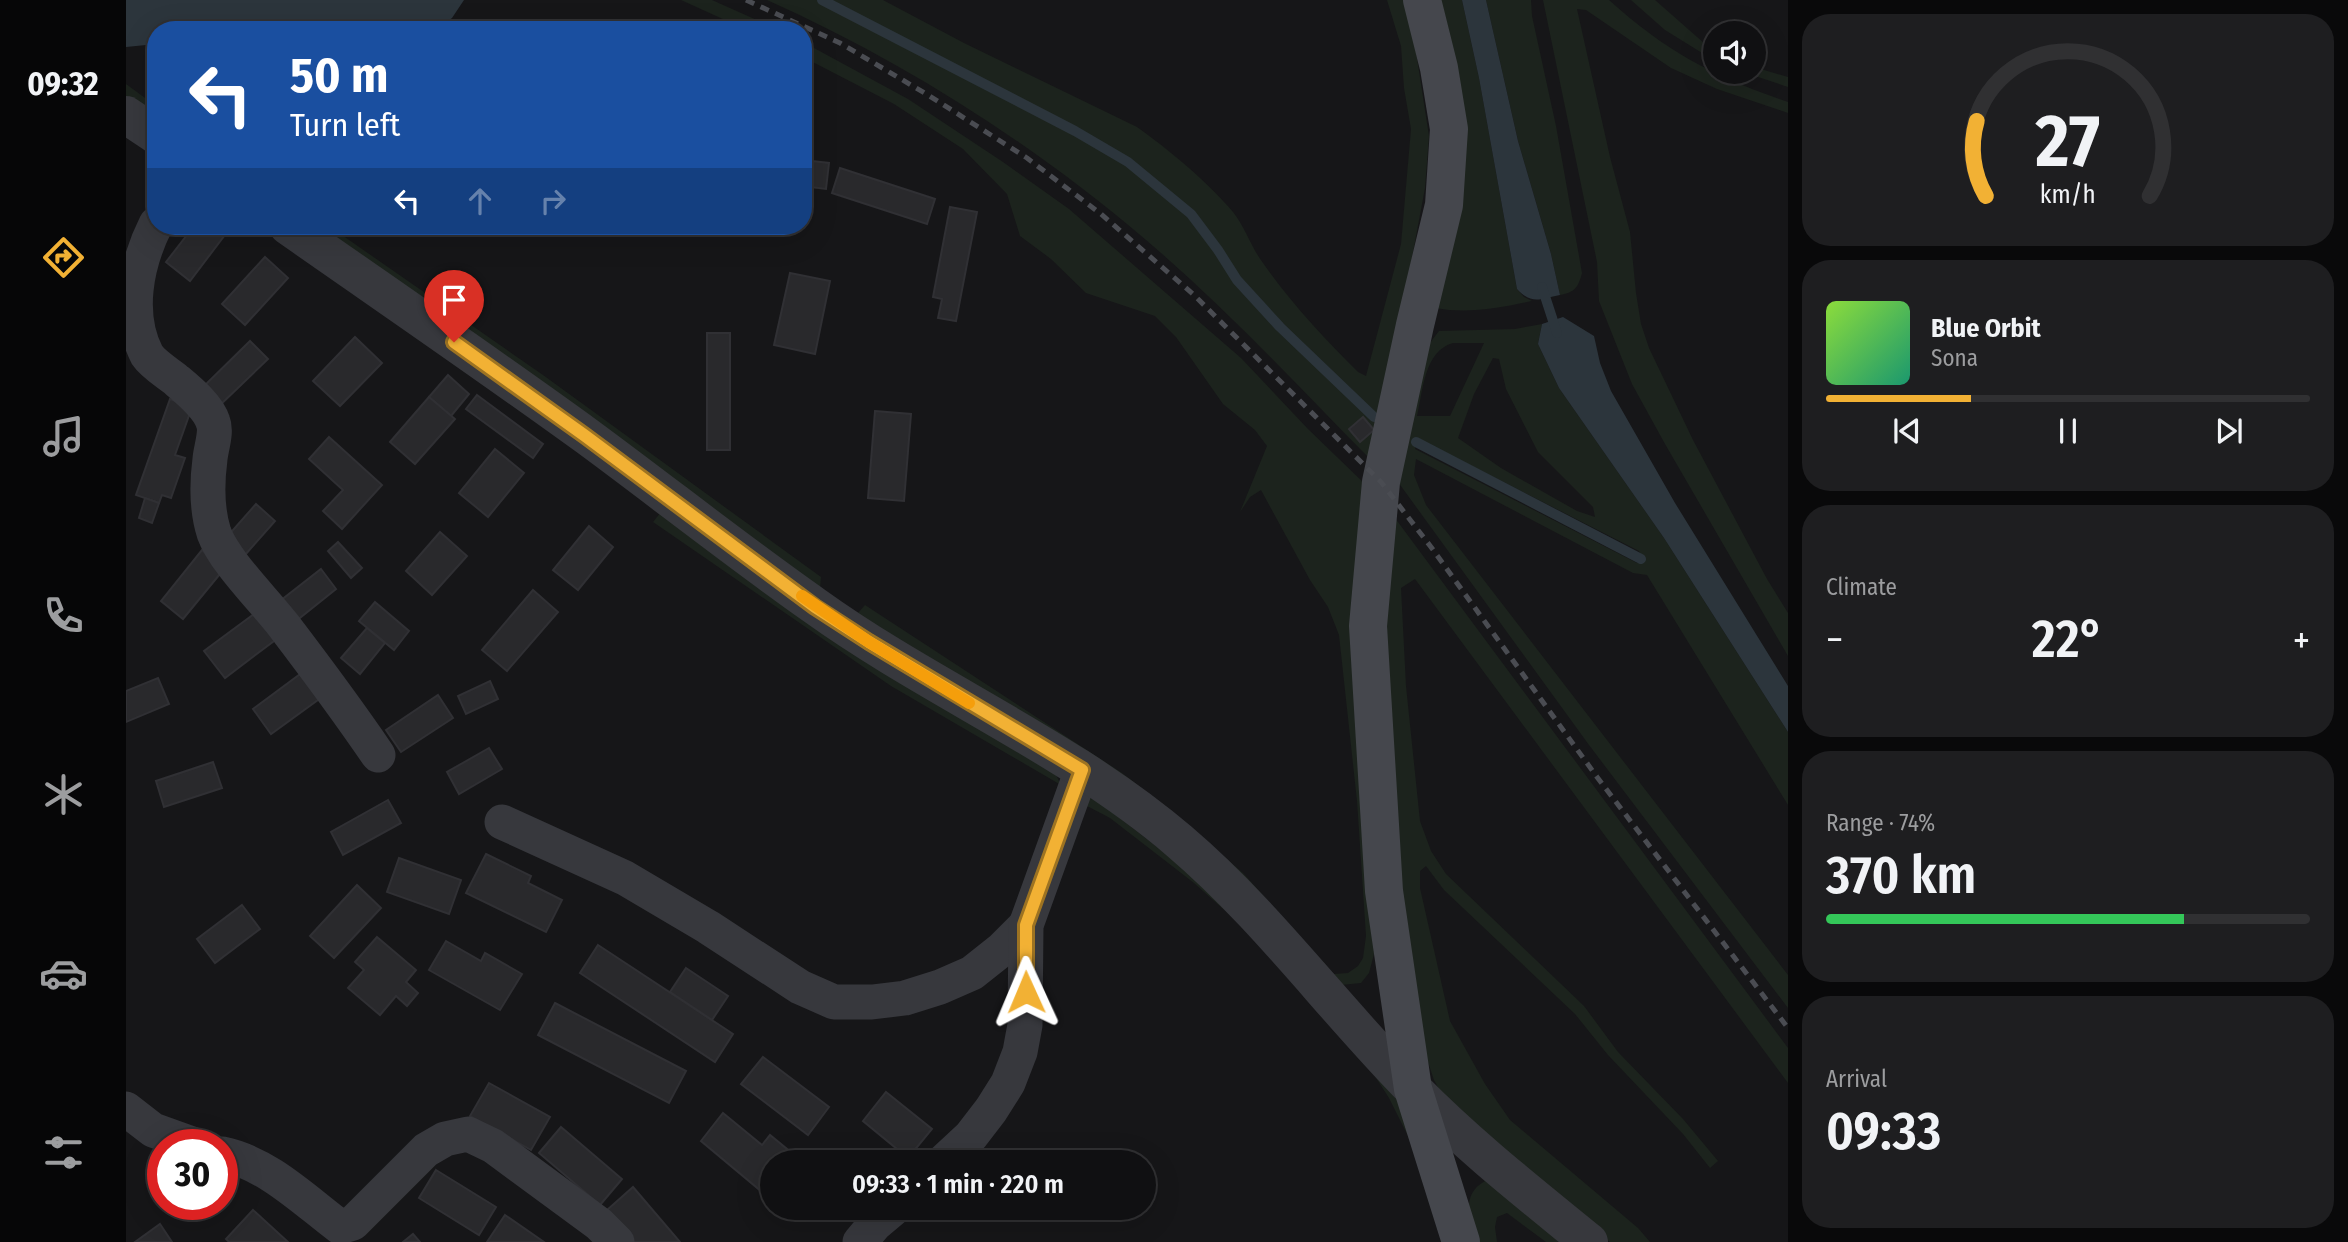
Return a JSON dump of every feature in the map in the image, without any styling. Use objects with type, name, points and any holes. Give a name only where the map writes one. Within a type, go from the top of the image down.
[{"type":"main road","points":[[1422,0],[1449,129],[1444,205],[1381,482],[1368,626],[1384,891],[1413,1089],[1461,1242]]},
{"type":"street","points":[[126,115],[147,129]]},
{"type":"street","points":[[151,235],[138,264],[131,294],[136,336],[148,356],[199,402],[210,414],[215,426],[209,462],[213,531],[222,551],[284,625],[377,755]]},
{"type":"street","points":[[301,235],[584,435],[815,607],[1082,770],[1177,839],[1248,905],[1315,983],[1413,1089],[1468,1142],[1590,1242]]},
{"type":"street","points":[[956,1150],[991,1111],[1008,1083],[1020,1052],[1026,1025],[1026,925],[1082,770]]},
{"type":"street","points":[[502,822],[625,877],[800,987],[834,1002],[905,999],[940,987],[972,973],[1026,925]]},
{"type":"street","points":[[126,1109],[152,1129]]},
{"type":"street","points":[[238,1157],[272,1176],[340,1227],[353,1223],[426,1150],[445,1139],[468,1134],[493,1146],[599,1224],[617,1242]]},
{"type":"street","points":[[860,1242],[880,1220]]},
{"type":"shaded area","points":[[126,0],[464,0],[448,21],[147,21],[147,45],[126,47]]},
{"type":"shaded area","points":[[681,0],[712,0],[759,21],[727,21]]},
{"type":"shaded area","points":[[767,0],[819,0],[1075,132],[1128,163],[1190,215],[1236,280],[1279,328],[1376,421],[1373,462],[1205,293],[1103,204],[965,106],[812,21]]},
{"type":"shaded area","points":[[826,0],[883,0],[964,43],[1137,127],[1212,189],[1237,218],[1259,257],[1285,292],[1332,346],[1358,372],[1366,376],[1401,244],[1411,129],[1401,46],[1387,0],[1408,0],[1429,136],[1425,188],[1382,419],[1375,416],[1281,326],[1238,279],[1192,213],[1129,161],[1076,130]]},
{"type":"shaded area","points":[[1439,0],[1462,0],[1479,78],[1517,289],[1532,301],[1472,310],[1435,308]]},
{"type":"shaded area","points":[[1462,0],[1486,0],[1518,141],[1551,254],[1560,295],[1532,299],[1517,289],[1479,78]]},
{"type":"shaded area","points":[[1486,0],[1531,0],[1582,273],[1575,288],[1565,294],[1560,295],[1551,254],[1518,141]]},
{"type":"shaded area","points":[[1543,0],[1609,0],[1651,35],[1703,66],[1703,83],[1671,68],[1586,10],[1577,9],[1610,157],[1630,232],[1641,324],[1649,348],[1693,440],[1788,613],[1788,656],[1632,384],[1599,301],[1597,262]]},
{"type":"shaded area","points":[[1631,0],[1655,0],[1703,42],[1703,54],[1665,30]]},
{"type":"shaded area","points":[[812,47],[908,99],[1069,209],[1241,358],[1367,486],[1374,954],[1369,973],[1361,983],[1341,985],[858,613],[865,605],[1122,773],[1243,873],[1334,974],[1348,973],[1358,966],[1363,958],[1366,936],[1357,801],[1339,635],[1328,607],[1310,580],[1261,490],[1250,497],[1240,512],[1267,446],[1255,430],[1223,404],[1176,337],[1155,316],[1086,293],[1051,259],[1020,236],[1007,194],[963,149],[894,104],[812,62]]},
{"type":"shaded area","points":[[1766,71],[1788,77],[1788,87],[1766,80]]},
{"type":"shaded area","points":[[126,84],[147,99],[147,109],[126,96]]},
{"type":"shaded area","points":[[1706,84],[1740,84],[1788,102],[1788,113]]},
{"type":"shaded area","points":[[325,235],[342,235],[543,375],[821,577],[820,588]]},
{"type":"shaded area","points":[[1563,317],[1594,336],[1600,363],[1611,391],[1675,503],[1788,686],[1788,732],[1664,538],[1559,388],[1538,344],[1542,324]]},
{"type":"shaded area","points":[[1542,324],[1538,344],[1559,388],[1664,538],[1788,732],[1788,805],[1647,575],[1633,573],[1416,459],[1414,475],[1426,505],[1788,975],[1788,1008],[1589,745],[1398,482],[1426,348],[1439,331],[1515,329]],"holes":[[[1453,343],[1484,343],[1450,416],[1417,416],[1430,363],[1443,347]],[[1493,358],[1499,359],[1506,389],[1538,452],[1593,507],[1595,517],[1577,511],[1501,468],[1458,438],[1474,394]],[[1417,438],[1639,551],[1645,562],[1637,563],[1415,449]]]},
{"type":"shaded area","points":[[661,512],[1055,773],[1061,785],[891,686],[653,522]]},
{"type":"shaded area","points":[[1395,518],[1788,1048],[1788,1083],[1415,579],[1401,588],[1406,686],[1420,821],[1431,851],[1446,874],[1584,1006],[1618,1052],[1683,1119],[1718,1161],[1710,1168],[1683,1134],[1608,1055],[1575,1014],[1444,890],[1426,866],[1420,871],[1420,888],[1450,1021],[1485,1084],[1510,1120],[1638,1228],[1650,1242],[1610,1242],[1445,1100],[1434,1080],[1421,1041],[1404,960],[1382,652]]},
{"type":"shaded area","points":[[1087,797],[1099,802],[1205,884],[1379,1066],[1408,1122],[1412,1144],[1389,1098],[1369,1067],[1249,932],[1194,883],[1110,818],[1081,805]]},
{"type":"shaded area","points":[[1485,1181],[1576,1242],[1546,1242],[1507,1213],[1497,1217],[1497,1242],[1476,1242],[1470,1216],[1470,1200],[1472,1193]]},
{"type":"building","points":[[812,161],[829,163],[826,189],[812,187]]},
{"type":"building","points":[[840,168],[935,199],[927,224],[832,193]]},
{"type":"building","points":[[950,207],[977,212],[956,321],[938,318],[942,299],[933,297]]},
{"type":"building","points":[[187,235],[225,235],[190,281],[166,262]]},
{"type":"building","points":[[265,257],[288,278],[245,325],[222,304]]},
{"type":"building","points":[[790,273],[830,281],[815,354],[774,345]]},
{"type":"building","points":[[707,333],[730,333],[730,450],[707,450]]},
{"type":"building","points":[[355,337],[382,363],[340,406],[313,381]]},
{"type":"building","points":[[250,341],[268,359],[218,407],[201,389]]},
{"type":"building","points":[[448,375],[469,394],[451,416],[429,397]]},
{"type":"building","points":[[477,395],[543,444],[533,458],[466,409]]},
{"type":"building","points":[[429,397],[455,419],[415,464],[390,442]]},
{"type":"building","points":[[170,399],[192,407],[175,455],[185,458],[171,498],[162,495],[159,503],[136,495]]},
{"type":"building","points":[[875,411],[911,414],[904,501],[868,498]]},
{"type":"building","points":[[1363,417],[1374,430],[1360,442],[1349,429]]},
{"type":"building","points":[[329,437],[382,485],[342,529],[323,511],[343,490],[309,459]]},
{"type":"building","points":[[495,449],[524,473],[488,517],[459,493]]},
{"type":"building","points":[[145,498],[159,503],[152,523],[139,518]]},
{"type":"building","points":[[256,504],[275,521],[245,555],[226,538]]},
{"type":"building","points":[[589,526],[613,547],[578,590],[553,570]]},
{"type":"building","points":[[440,532],[467,556],[432,595],[406,571]]},
{"type":"building","points":[[338,542],[362,568],[351,578],[328,551]]},
{"type":"building","points":[[202,550],[224,569],[183,619],[161,601]]},
{"type":"building","points":[[321,569],[336,589],[296,621],[280,601]]},
{"type":"building","points":[[533,590],[558,612],[507,671],[482,650]]},
{"type":"building","points":[[375,602],[409,631],[394,650],[359,621]]},
{"type":"building","points":[[258,611],[278,638],[225,678],[204,651]]},
{"type":"building","points":[[367,628],[385,643],[360,674],[341,658]]},
{"type":"building","points":[[303,672],[322,697],[271,734],[253,709]]},
{"type":"building","points":[[158,678],[169,704],[126,722],[126,691]]},
{"type":"building","points":[[490,681],[498,699],[466,714],[458,696]]},
{"type":"building","points":[[438,695],[453,718],[401,752],[386,730]]},
{"type":"building","points":[[489,748],[502,769],[459,794],[447,772]]},
{"type":"building","points":[[213,762],[222,788],[164,807],[156,781]]},
{"type":"building","points":[[388,800],[401,823],[343,855],[331,832]]},
{"type":"building","points":[[486,854],[531,876],[528,883],[562,900],[546,932],[466,893]]},
{"type":"building","points":[[399,858],[461,880],[449,914],[387,892]]},
{"type":"building","points":[[357,885],[381,908],[334,958],[310,936]]},
{"type":"building","points":[[242,905],[260,929],[215,963],[197,939]]},
{"type":"building","points":[[377,937],[416,970],[406,982],[418,993],[407,1006],[396,996],[380,1015],[348,988],[364,970],[355,962]]},
{"type":"building","points":[[446,941],[481,961],[485,953],[522,974],[500,1010],[429,970]]},
{"type":"building","points":[[598,945],[733,1034],[715,1062],[580,973]]},
{"type":"building","points":[[686,968],[728,996],[712,1020],[670,992]]},
{"type":"building","points":[[555,1003],[686,1071],[669,1103],[538,1035]]},
{"type":"building","points":[[763,1057],[829,1107],[808,1135],[741,1084]]},
{"type":"building","points":[[489,1083],[550,1117],[531,1150],[470,1116]]},
{"type":"building","points":[[886,1092],[932,1129],[915,1150],[898,1150],[863,1121]]},
{"type":"building","points":[[723,1113],[762,1145],[770,1135],[787,1149],[760,1150],[760,1190],[701,1141]]},
{"type":"building","points":[[561,1127],[622,1179],[600,1205],[539,1153]]},
{"type":"building","points":[[436,1170],[496,1207],[479,1235],[419,1198]]},
{"type":"building","points":[[633,1187],[680,1242],[634,1242],[607,1210]]},
{"type":"building","points":[[253,1210],[288,1242],[229,1242],[226,1239]]},
{"type":"building","points":[[505,1215],[544,1242],[487,1242]]},
{"type":"building","points":[[160,1224],[172,1242],[135,1242]]},
{"type":"building","points":[[413,1234],[420,1242],[403,1242]]},
{"type":"waterway","points":[[822,0],[1075,131],[1128,162],[1191,214],[1237,280],[1280,327],[1374,417]]},
{"type":"waterway","points":[[1542,287],[1557,333]]},
{"type":"waterway","points":[[1416,442],[1641,559]]},
{"type":"railway","points":[[746,0],[792,21]]},
{"type":"railway","points":[[812,30],[840,43],[928,95],[1027,158],[1101,214],[1194,295],[1381,482],[1597,777],[1788,1028]]},
{"type":"slow traffic","points":[[802,596],[869,642],[969,703]]},
{"type":"route","points":[[454,342],[815,607],[1082,770],[1026,925],[1026,992]]}]
